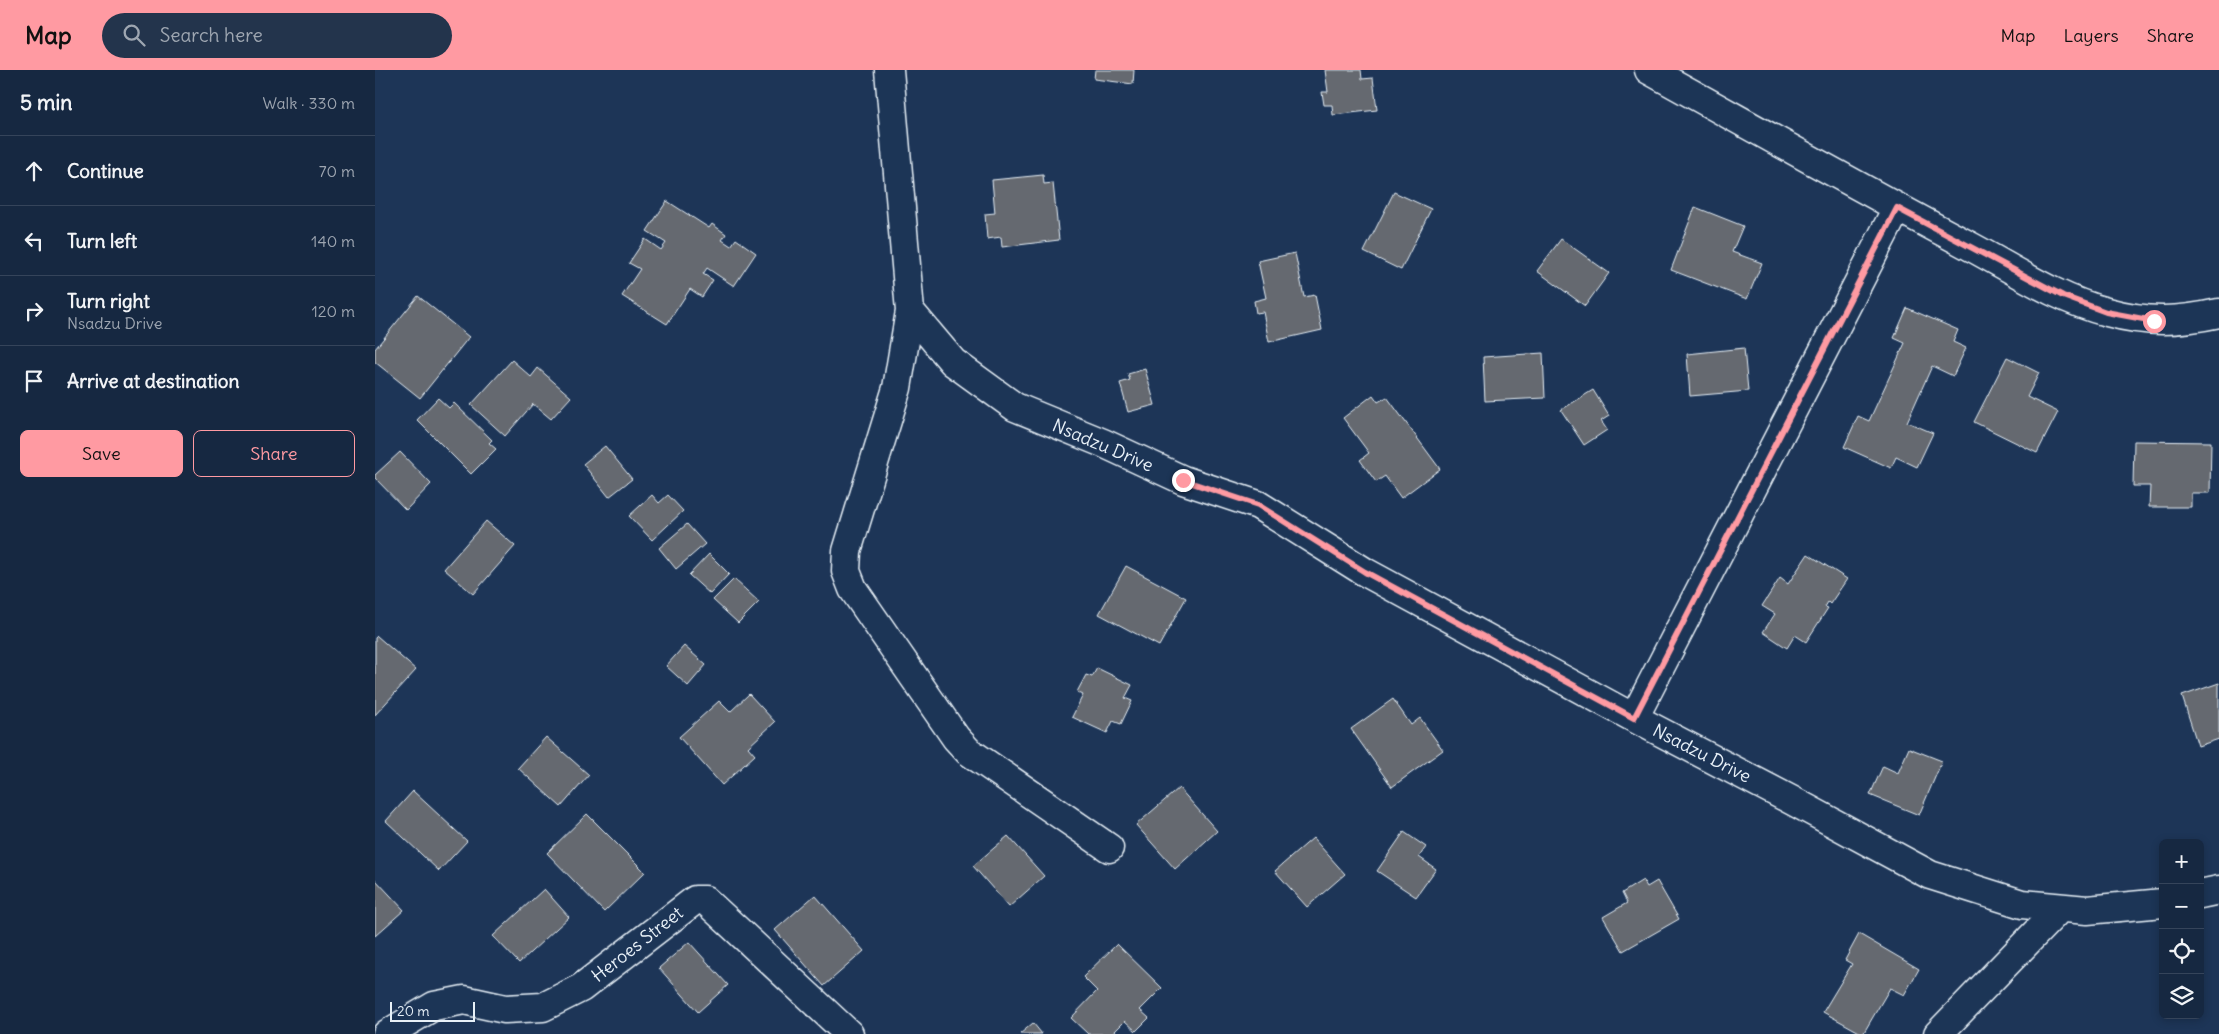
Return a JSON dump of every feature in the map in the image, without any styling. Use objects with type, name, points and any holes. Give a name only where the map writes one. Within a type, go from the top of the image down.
[{"type":"street","points":[[889,70],[910,312],[897,388],[847,551],[847,571],[853,590],[956,738],[969,751],[1109,848]]},
{"type":"street","points":[[1649,70],[1897,208],[2063,296],[2106,312],[2154,321],[2199,318],[2219,314]]},
{"type":"street","points":[[1634,718],[1897,208]]},
{"type":"street","name":"Nsadzu Drive","points":[[910,312],[953,362],[1015,407],[1103,443],[1183,480],[1258,505],[1365,572],[1930,876],[2022,904],[2087,910],[2159,903]]},
{"type":"street","points":[[2204,893],[2219,890]]},
{"type":"street","name":"Heroes Street","points":[[387,1034],[434,1006],[464,1000],[505,1009],[543,1007],[581,988],[695,900],[705,900],[849,1034]]},
{"type":"street","points":[[1938,1034],[2060,908]]},
{"type":"building","points":[[1095,70],[1134,70],[1133,84],[1094,79]]},
{"type":"building","points":[[1325,70],[1361,70],[1362,79],[1373,78],[1377,110],[1333,115],[1332,105],[1324,105],[1322,92],[1328,92]]},
{"type":"building","points":[[1043,175],[1044,184],[1053,183],[1059,240],[1002,247],[1001,237],[987,239],[985,214],[995,213],[992,180]]},
{"type":"building","points":[[1394,192],[1431,209],[1401,270],[1364,252]]},
{"type":"building","points":[[667,201],[709,228],[712,224],[726,234],[722,240],[731,246],[736,239],[756,253],[734,286],[707,268],[703,274],[713,280],[702,297],[690,289],[667,324],[622,296],[640,269],[629,263],[645,239],[661,250],[666,243],[647,231]]},
{"type":"building","points":[[1695,207],[1743,226],[1732,252],[1762,263],[1747,299],[1671,270]]},
{"type":"building","points":[[1561,239],[1609,273],[1585,306],[1537,271]]},
{"type":"building","points":[[1295,253],[1304,297],[1315,295],[1322,330],[1269,342],[1263,312],[1256,313],[1254,301],[1266,298],[1258,261]]},
{"type":"building","points":[[418,296],[469,337],[420,398],[375,362],[375,349]]},
{"type":"building","points":[[1907,308],[1958,330],[1953,342],[1966,348],[1953,376],[1932,366],[1907,422],[1933,433],[1917,467],[1896,457],[1891,468],[1844,447],[1858,416],[1869,421],[1905,343],[1894,338]]},
{"type":"building","points":[[1744,348],[1748,391],[1690,396],[1687,354]]},
{"type":"building","points":[[1543,353],[1545,398],[1485,401],[1483,357]]},
{"type":"building","points":[[2007,357],[2039,373],[2027,397],[2058,412],[2037,453],[1974,422]]},
{"type":"building","points":[[512,360],[531,377],[538,368],[571,397],[551,419],[533,404],[505,436],[471,405]]},
{"type":"building","points":[[1145,369],[1155,405],[1128,412],[1120,383],[1130,380],[1128,374]]},
{"type":"building","points":[[1593,390],[1609,416],[1601,421],[1607,430],[1584,445],[1561,410]]},
{"type":"building","points":[[1373,395],[1378,402],[1387,397],[1440,469],[1401,498],[1385,476],[1376,482],[1360,460],[1369,453],[1343,418]]},
{"type":"building","points":[[438,398],[449,408],[454,403],[492,440],[489,443],[496,449],[471,474],[417,420]]},
{"type":"building","points":[[2134,441],[2211,442],[2210,493],[2191,493],[2191,507],[2149,507],[2150,486],[2133,486]]},
{"type":"building","points":[[605,446],[632,479],[609,497],[583,464]]},
{"type":"building","points":[[400,452],[431,484],[406,510],[375,478],[375,475]]},
{"type":"building","points":[[652,495],[659,503],[668,495],[683,511],[652,540],[629,516]]},
{"type":"building","points":[[486,521],[515,546],[473,594],[444,569]]},
{"type":"building","points":[[687,524],[705,544],[676,569],[659,548]]},
{"type":"building","points":[[709,554],[729,574],[710,594],[689,575]]},
{"type":"building","points":[[1808,554],[1847,579],[1830,604],[1828,602],[1825,607],[1828,608],[1806,642],[1795,635],[1787,648],[1763,632],[1775,614],[1762,606],[1780,578],[1788,584]]},
{"type":"building","points":[[1126,566],[1186,598],[1159,646],[1099,614]]},
{"type":"building","points":[[734,579],[759,602],[738,623],[713,600]]},
{"type":"building","points":[[377,636],[416,670],[375,715],[375,638]]},
{"type":"building","points":[[684,646],[706,665],[688,686],[666,666]]},
{"type":"building","points":[[1097,668],[1132,685],[1125,698],[1132,701],[1121,724],[1113,721],[1107,733],[1072,717],[1083,695],[1077,692],[1086,675],[1092,677]]},
{"type":"building","points":[[2219,683],[2219,739],[2198,746],[2182,696]]},
{"type":"building","points":[[749,694],[775,722],[748,747],[755,755],[722,785],[679,737],[719,701],[730,712]]},
{"type":"building","points":[[1393,699],[1411,725],[1420,718],[1443,750],[1392,787],[1351,729]]},
{"type":"building","points":[[546,737],[589,775],[561,807],[518,768]]},
{"type":"building","points":[[1909,748],[1942,761],[1919,815],[1870,795],[1883,766],[1898,773]]},
{"type":"building","points":[[1179,788],[1217,831],[1175,869],[1136,825]]},
{"type":"building","points":[[413,791],[467,841],[439,871],[386,821]]},
{"type":"building","points":[[587,814],[645,872],[604,912],[547,853]]},
{"type":"building","points":[[1404,832],[1426,847],[1419,857],[1436,869],[1416,897],[1377,871]]},
{"type":"building","points":[[1008,836],[1044,876],[1009,907],[973,866]]},
{"type":"building","points":[[1313,838],[1345,874],[1307,907],[1275,871]]},
{"type":"building","points":[[375,879],[404,910],[375,936]]},
{"type":"building","points":[[1643,880],[1647,887],[1657,881],[1679,919],[1623,951],[1603,917],[1627,903],[1622,893]]},
{"type":"building","points":[[544,889],[569,917],[519,963],[493,936]]},
{"type":"building","points":[[815,895],[864,951],[824,986],[775,930]]},
{"type":"building","points":[[1859,934],[1919,969],[1904,995],[1890,988],[1863,1034],[1823,1012],[1852,964],[1845,960]]},
{"type":"building","points":[[689,942],[728,985],[698,1012],[659,968]]},
{"type":"building","points":[[1117,944],[1162,988],[1140,1010],[1149,1018],[1136,1031],[1125,1021],[1112,1034],[1088,1034],[1071,1018],[1097,991],[1083,977]]},
{"type":"building","points":[[1033,1023],[1042,1034],[1020,1034]]},
{"type":"route","points":[[1183,480],[1258,505],[1365,572],[1634,718],[1897,208],[2063,296],[2106,312],[2154,321]]}]
